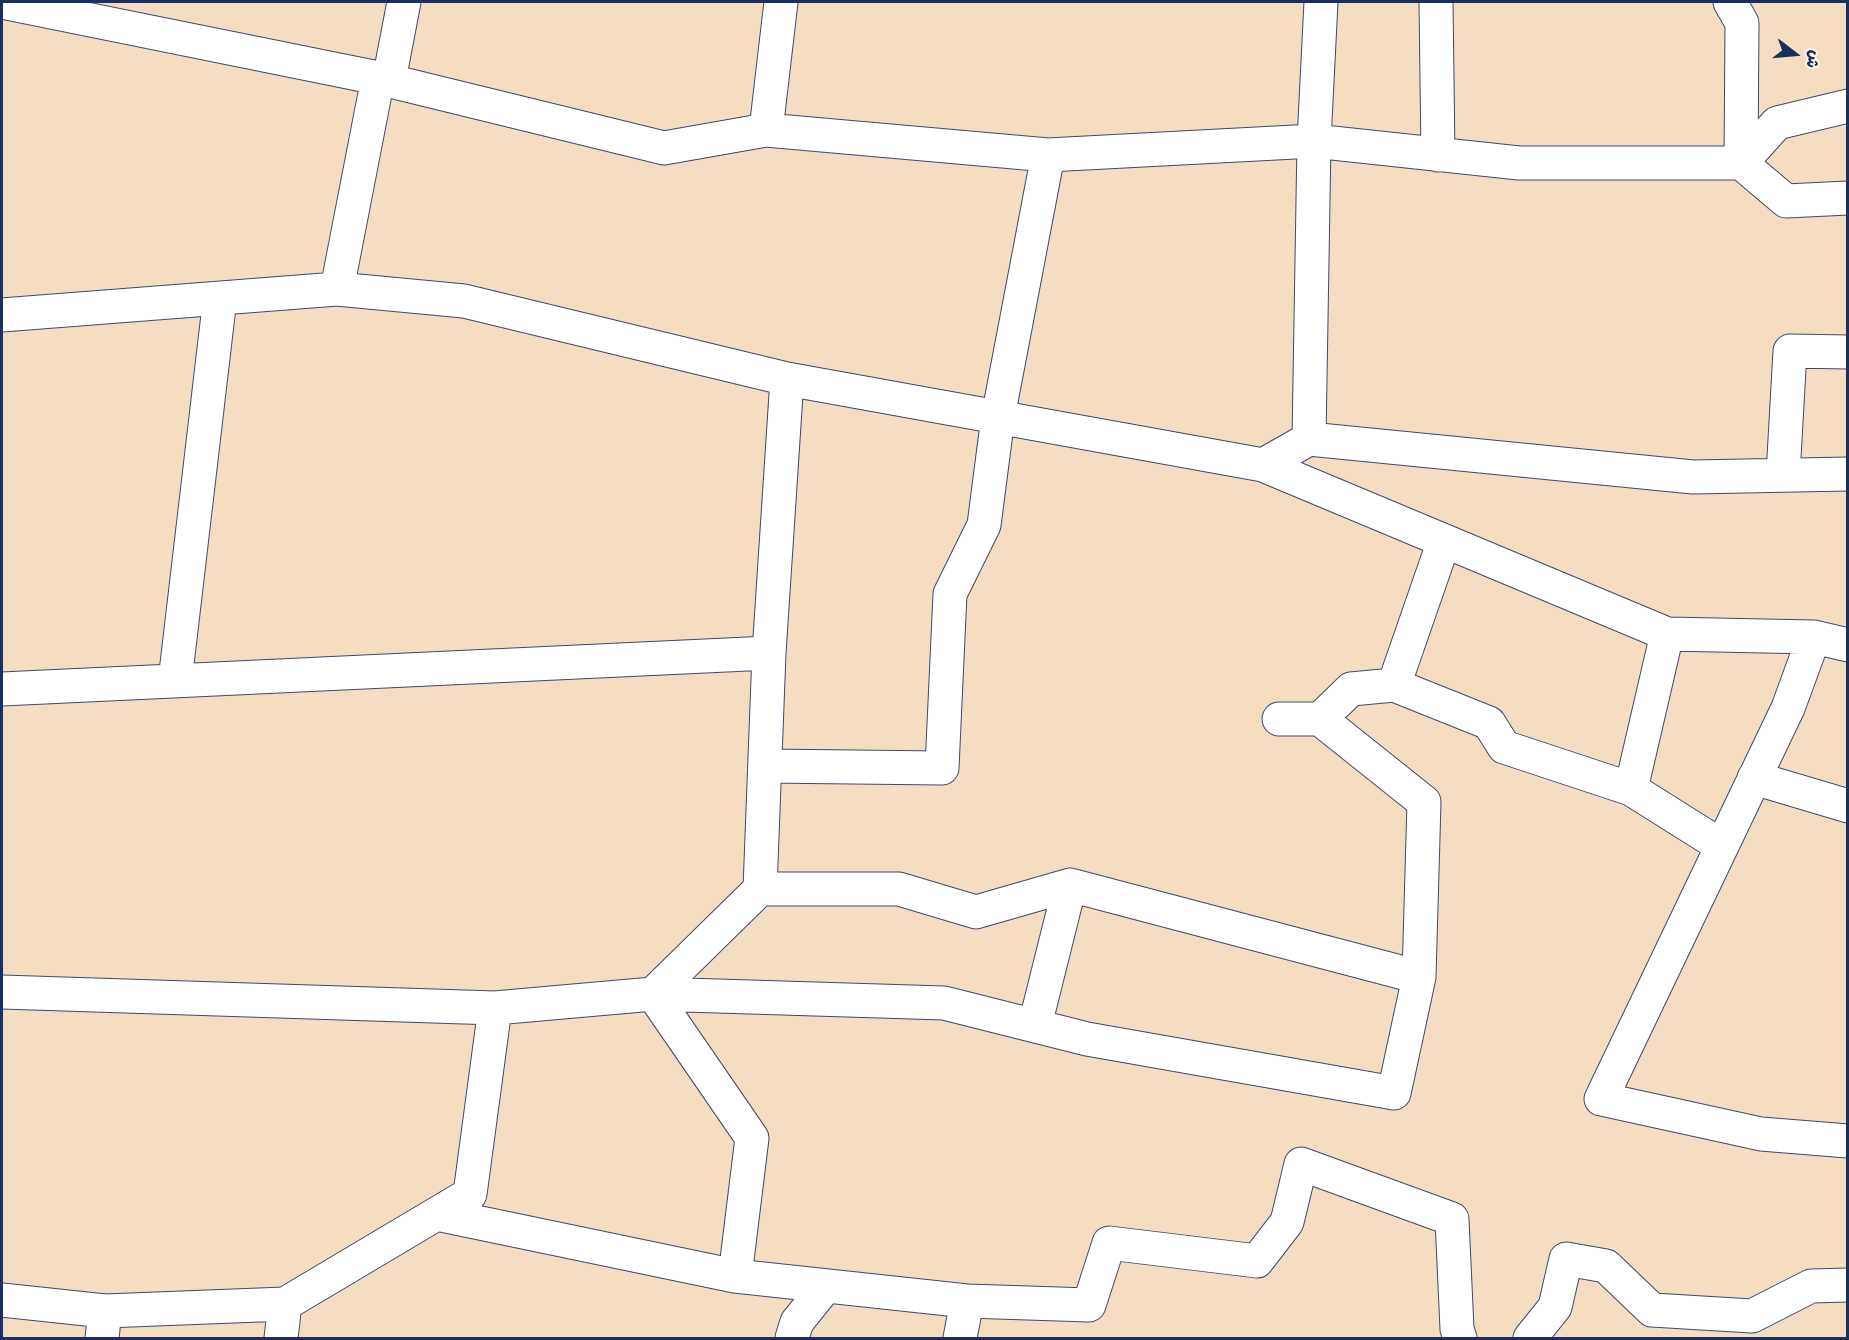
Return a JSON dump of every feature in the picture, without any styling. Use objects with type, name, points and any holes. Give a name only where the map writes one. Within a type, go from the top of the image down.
[{"type":"street","points":[[2,2],[383,79],[664,147],[766,130],[1048,155],[1314,141],[1519,163],[1741,163],[1786,201],[1848,198]]},
{"type":"street","points":[[337,289],[383,79],[404,2]]},
{"type":"street","points":[[766,130],[781,2]]},
{"type":"street","points":[[1309,439],[1314,141],[1321,2]]},
{"type":"street","points":[[1436,2],[1438,155]]},
{"type":"street","points":[[1730,2],[1742,23],[1741,163]]},
{"type":"street","points":[[1741,163],[1778,123],[1848,106]]},
{"type":"street","points":[[765,766],[942,768],[950,594],[984,525],[998,417],[1048,155]]},
{"type":"street","points":[[2,315],[337,289],[464,301],[787,379],[1263,465],[1667,634],[1814,637],[1848,645]]},
{"type":"street","points":[[175,681],[220,298]]},
{"type":"street","points":[[1783,475],[1790,351],[1848,352]]},
{"type":"street","points":[[653,994],[760,889],[769,653],[787,379]]},
{"type":"street","points":[[1263,465],[1309,439],[1693,477],[1848,474]]},
{"type":"street","points":[[1394,685],[1444,541]]},
{"type":"street","points":[[1631,789],[1667,634]]},
{"type":"street","points":[[1814,637],[1788,708],[1720,845],[1600,1099],[1761,1134],[1848,1141]]},
{"type":"street","points":[[2,689],[769,653]]},
{"type":"street","points":[[1320,719],[1351,689],[1394,685],[1489,723],[1504,747],[1631,789],[1720,845]]},
{"type":"street","points":[[2,992],[495,1008],[653,994],[944,1003],[1087,1039],[1394,1093],[1419,977],[1424,802],[1320,719],[1279,719]]},
{"type":"street","points":[[1754,778],[1848,806]]},
{"type":"street","points":[[760,889],[899,889],[976,912],[1070,885],[1419,977]]},
{"type":"street","points":[[1035,1026],[1070,885]]},
{"type":"street","points":[[653,994],[752,1138],[735,1276]]},
{"type":"street","points":[[2,1300],[104,1325],[285,1304],[437,1214],[470,1194],[495,1008]]},
{"type":"street","points":[[437,1214],[735,1276],[967,1301],[1089,1305],[1109,1243],[1257,1261],[1287,1222],[1301,1164],[1452,1219],[1457,1329],[1460,1338]]},
{"type":"street","points":[[1530,1338],[1555,1307],[1566,1259],[1606,1266],[1652,1310],[1689,1325],[1752,1316],[1811,1286],[1848,1285]]},
{"type":"street","points":[[792,1338],[797,1322],[826,1286]]},
{"type":"street","points":[[960,1338],[967,1301]]},
{"type":"street","points":[[281,1338],[285,1304]]}]
